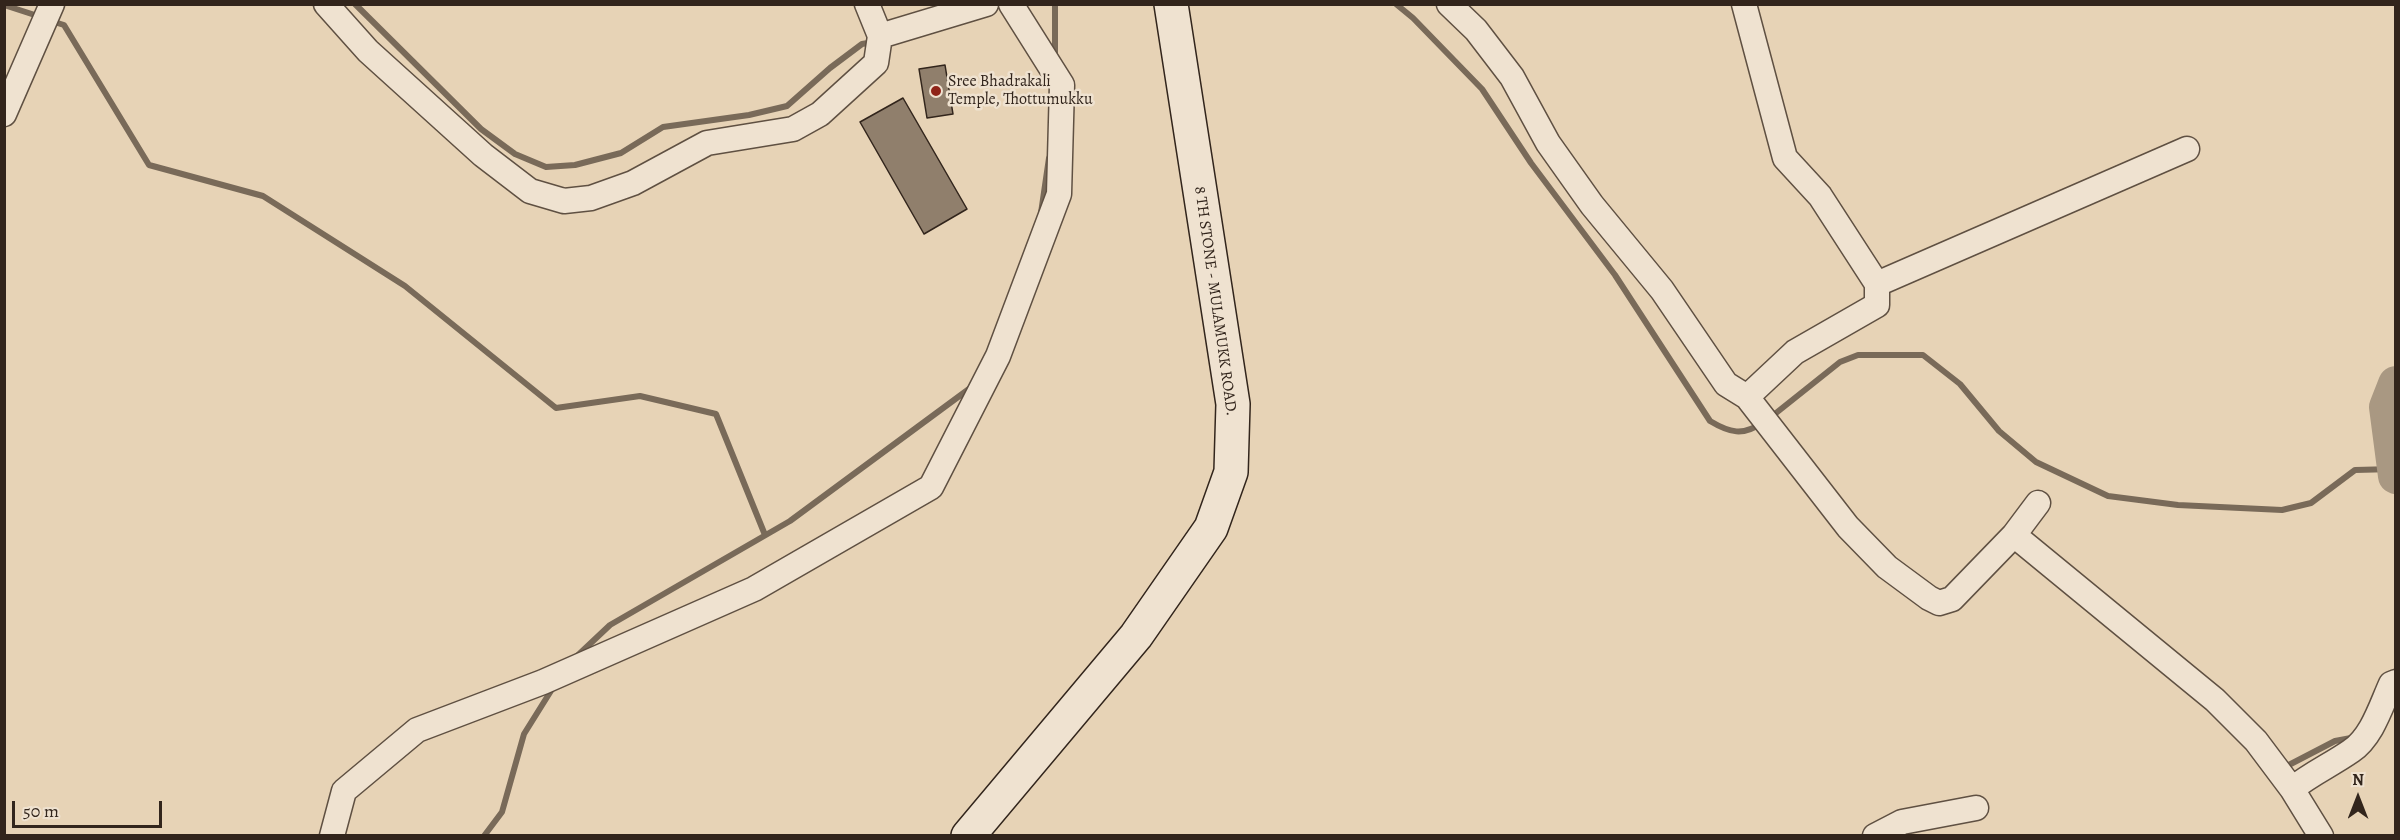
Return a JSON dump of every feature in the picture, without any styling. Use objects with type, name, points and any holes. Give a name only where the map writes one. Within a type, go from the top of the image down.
[{"type":"main road","name":"8 TH STONE - MULAMUKK ROAD.","points":[[968,836],[1136,636],[1211,528],[1231,472],[1233,404],[1171,4]]},
{"type":"street","points":[[326,4],[368,51],[483,155],[530,192],[564,201],[591,198],[633,183],[707,143],[792,129],[820,114],[876,63],[880,36],[867,4]]},
{"type":"street","points":[[880,36],[986,4]]},
{"type":"street","points":[[1449,4],[1476,30],[1512,77],[1548,143],[1593,206],[1662,290],[1726,384],[1757,409],[1848,527],[1887,567],[1929,598],[1940,603],[1952,599],[2014,536],[2038,503]]},
{"type":"street","points":[[1744,4],[1785,158],[1820,196],[1877,284],[1877,305],[1795,352],[1757,409]]},
{"type":"street","points":[[4,114],[52,6]]},
{"type":"street","points":[[332,836],[344,791],[417,730],[543,682],[754,589],[931,487],[998,356],[1059,194],[1062,85],[1015,11]]},
{"type":"street","points":[[1877,284],[2187,149]]},
{"type":"street","points":[[2014,536],[2215,700],[2256,741],[2292,789],[2321,836]]},
{"type":"street","points":[[2292,789],[2315,770],[2352,750],[2369,730],[2394,683]]},
{"type":"street","points":[[1875,836],[1902,822],[1976,808]]},
{"type":"building","name":"Sree Bhadrakali Temple, Thottumukku","points":[[945,65],[953,114],[927,118],[919,69]]},
{"type":"building","points":[[903,98],[967,209],[924,234],[860,122]]},
{"type":"waterway","points":[[355,4],[481,129],[515,154],[546,167],[575,165],[621,153],[663,127],[749,115],[787,106],[830,68],[862,44],[874,42]]},
{"type":"waterway","points":[[1055,4],[1055,58]]},
{"type":"waterway","points":[[1396,4],[1413,18],[1482,89],[1531,163],[1615,275],[1710,421],[1736,431],[1749,430],[1762,423]]},
{"type":"waterway","points":[[4,5],[41,17]]},
{"type":"waterway","points":[[51,21],[64,25],[149,165],[263,196],[405,286],[556,408],[640,396],[716,414],[765,535]]},
{"type":"waterway","points":[[1041,213],[1049,158]]},
{"type":"waterway","points":[[1771,417],[1840,362],[1858,355],[1923,355],[1960,384],[1999,431],[2036,462],[2108,496],[2178,505],[2282,510],[2311,503],[2355,470],[2394,469]]},
{"type":"waterway","points":[[2396,384],[2387,407],[2396,476]]},
{"type":"waterway","points":[[576,657],[610,625],[790,521],[973,386]]},
{"type":"waterway","points":[[484,836],[502,812],[524,734],[554,686]]},
{"type":"waterway","points":[[2283,768],[2335,741],[2351,738]]},
{"type":"place","name":"Sree Bhadrakali Temple, Thottumukku","points":[[936,91]]}]
